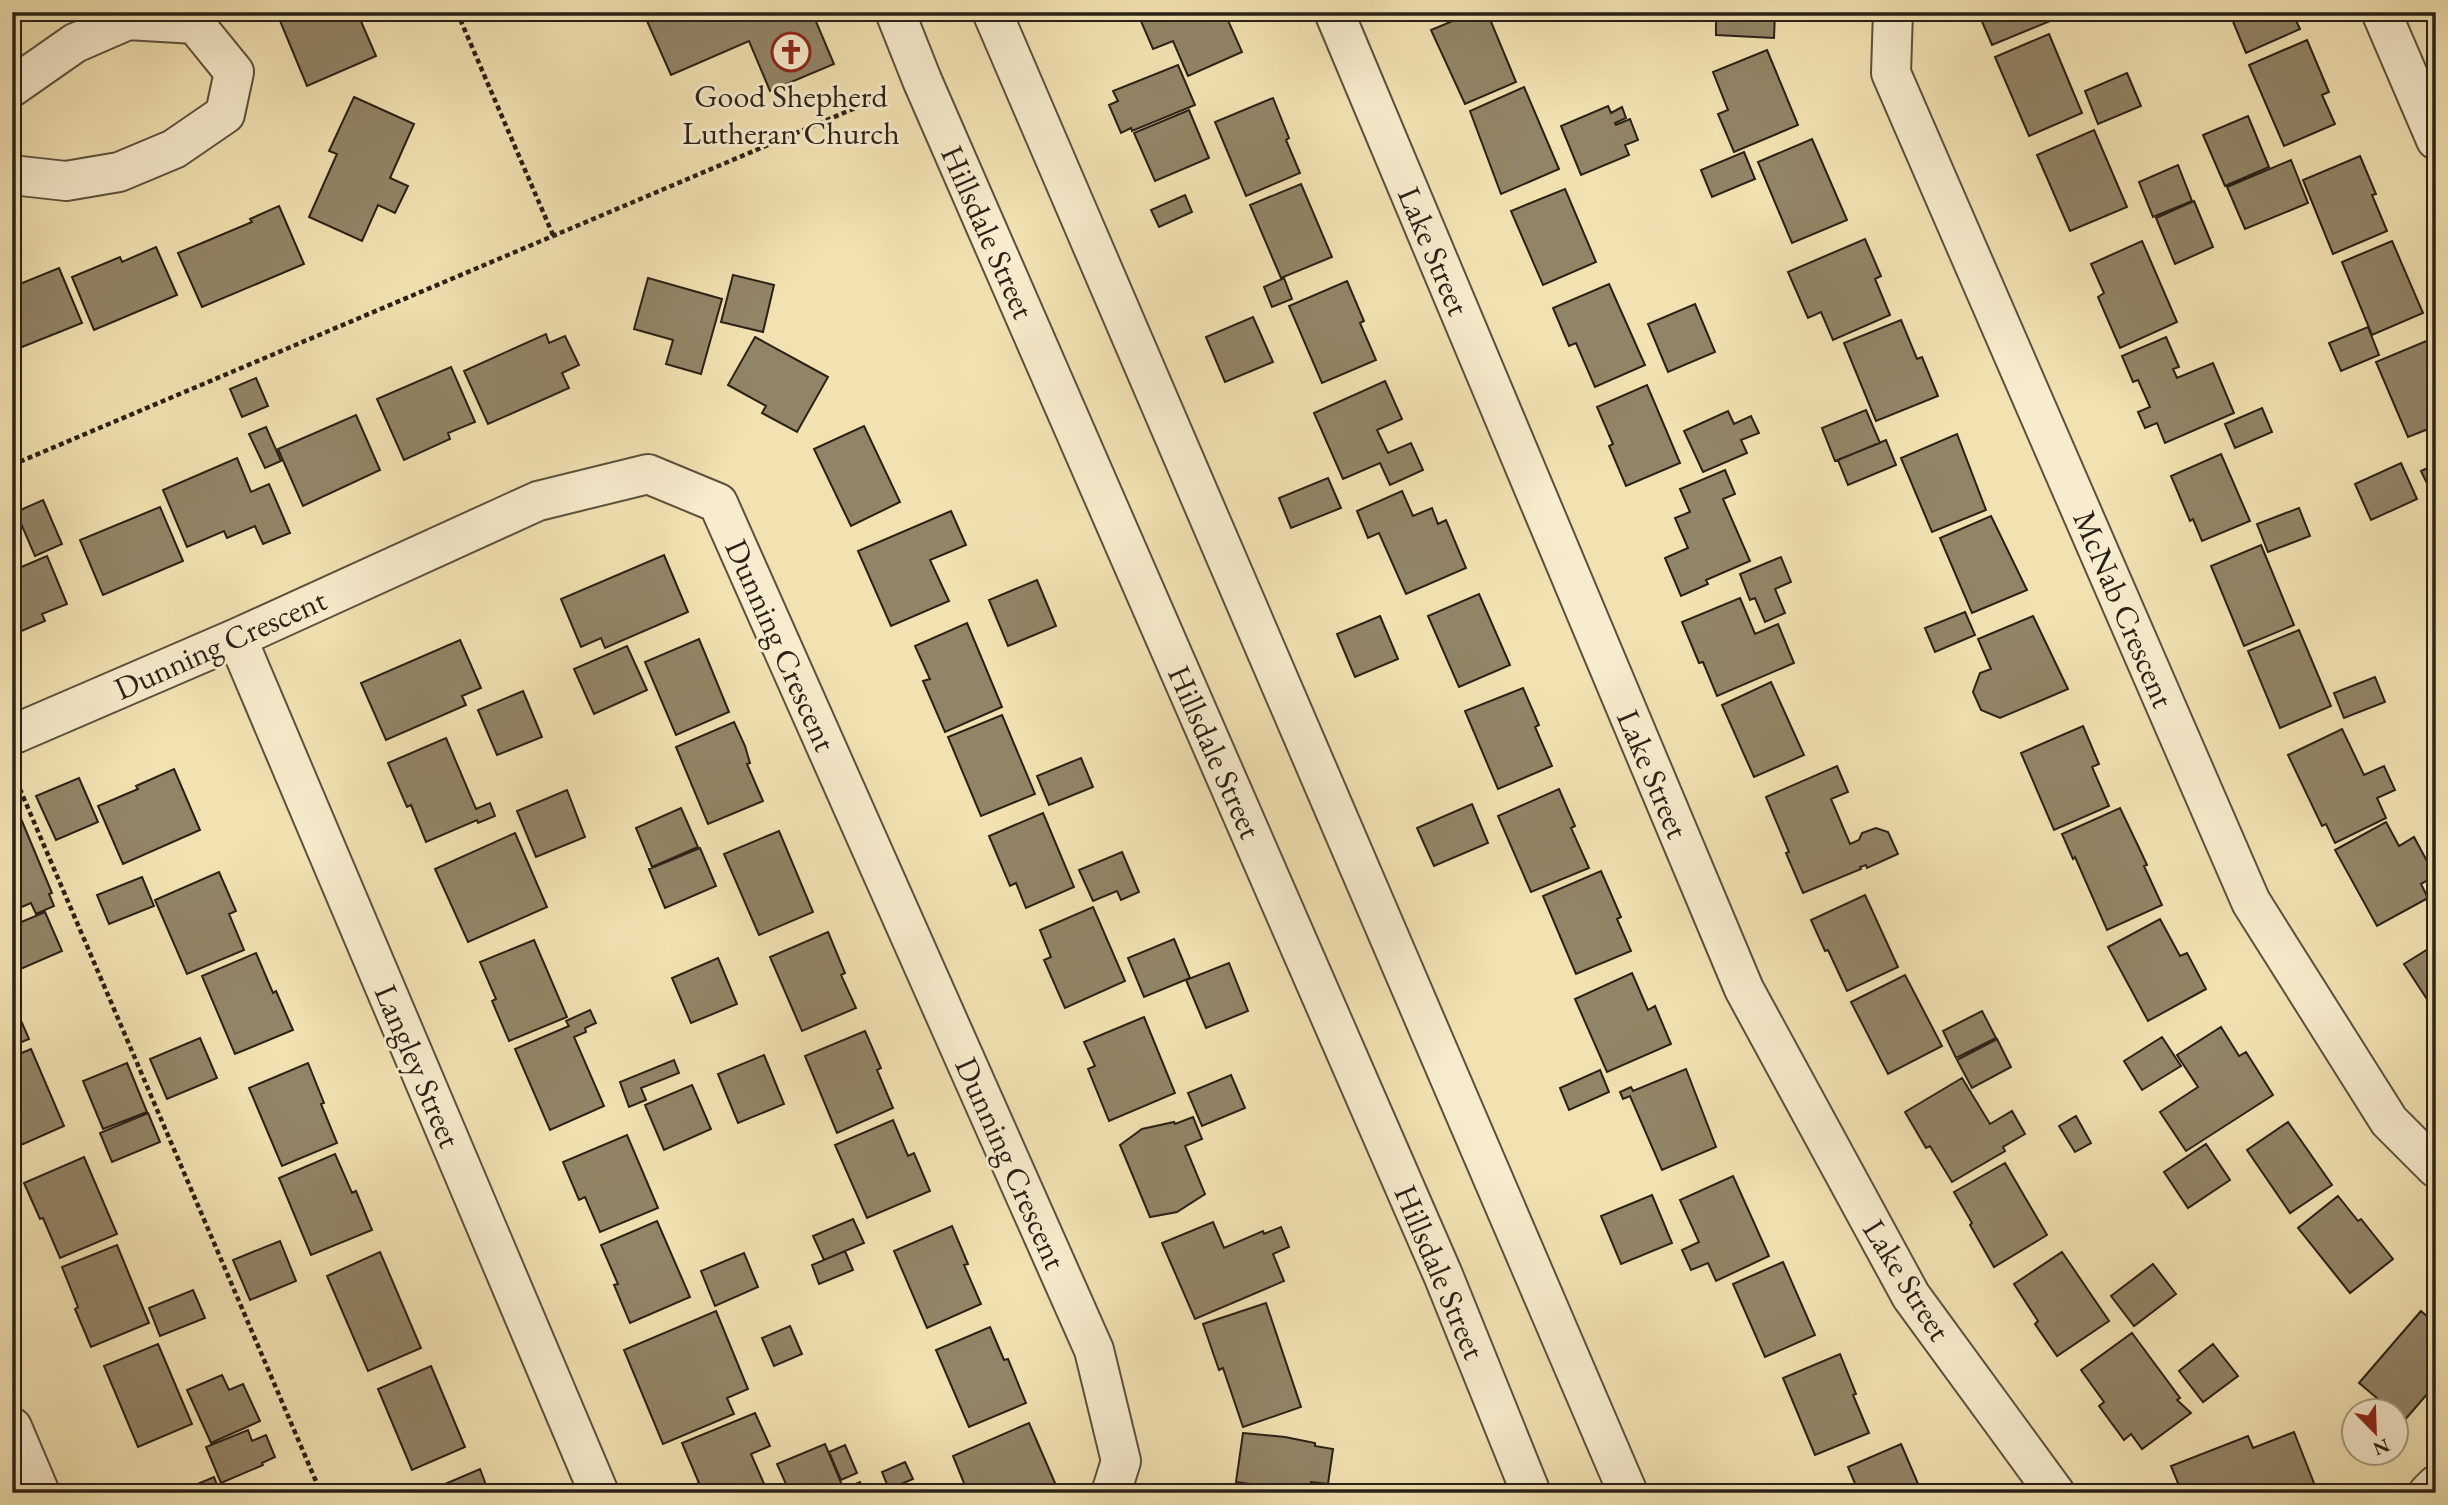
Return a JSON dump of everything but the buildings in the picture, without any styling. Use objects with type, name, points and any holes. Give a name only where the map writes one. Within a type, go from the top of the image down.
[{"type":"street","name":"Hillsdale Street","points":[[895,12],[922,80],[1443,1275],[1531,1493]]},
{"type":"street","points":[[992,12],[1628,1493]]},
{"type":"street","name":"Lake Street","points":[[1334,12],[1744,989],[1911,1296],[2054,1493]]},
{"type":"street","name":"McNab Crescent","points":[[1894,12],[1891,73],[2251,902],[2389,1121],[2436,1168]]},
{"type":"street","points":[[2381,12],[2436,140]]},
{"type":"street","points":[[12,87],[75,43],[128,20],[195,24],[234,72],[225,114],[174,149],[119,172],[66,181],[12,175]]},
{"type":"street","name":"Dunning Crescent","points":[[12,735],[237,638],[538,501],[648,474],[718,503],[1094,1350],[1121,1461],[1111,1493]]},
{"type":"street","name":"Langley Street","points":[[237,638],[599,1493]]},
{"type":"street","points":[[12,1427],[40,1493]]},
{"type":"street","points":[[2428,1493],[2436,1485]]},
{"type":"path","points":[[457,12],[553,235]]},
{"type":"path","points":[[12,466],[922,80]]},
{"type":"path","points":[[12,772],[321,1493]]},
{"type":"place","name":"Good Shepherd Lutheran Church","points":[[791,52]]}]
